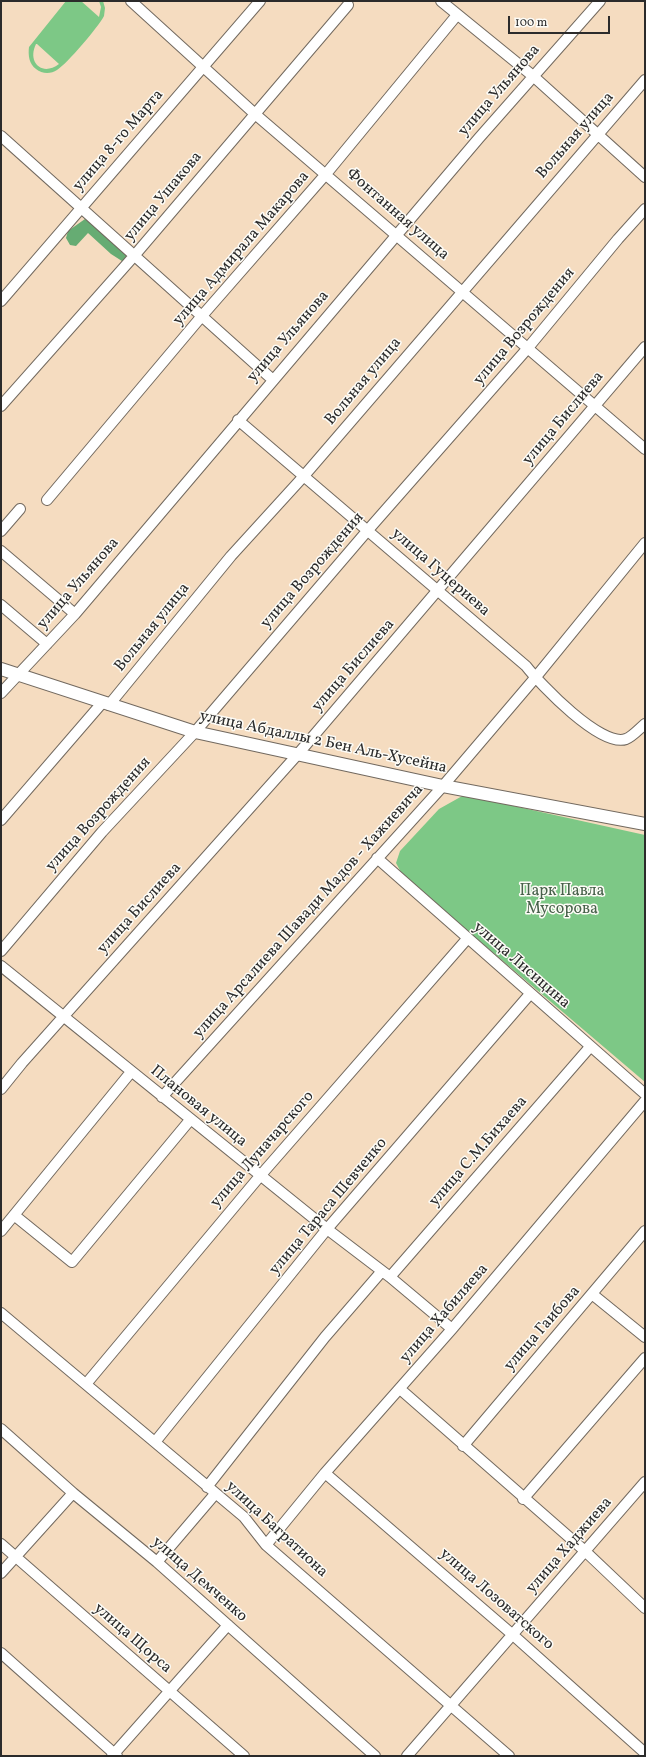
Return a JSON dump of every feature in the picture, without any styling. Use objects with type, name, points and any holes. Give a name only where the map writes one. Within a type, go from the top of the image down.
[{"type":"main road","name":"улица Абдаллы 2 Бен Аль-Хусейна","points":[[1,669],[195,732],[443,786],[645,824]]},
{"type":"street","name":"Фонтанная улица","points":[[131,1],[255,114],[645,449]]},
{"type":"street","name":"улица 8-го Марта","points":[[1,300],[260,1]]},
{"type":"street","points":[[441,1],[533,76],[645,177]]},
{"type":"street","name":"улица Ульянова","points":[[1,693],[75,614],[396,235],[533,76],[600,1]]},
{"type":"street","name":"улица Ушакова","points":[[1,406],[134,256],[348,5]]},
{"type":"street","name":"улица Адмирала Макарова","points":[[47,500],[201,317],[326,174],[457,15]]},
{"type":"street","name":"Вольная улица","points":[[1,820],[105,704],[231,556],[303,477],[461,291],[645,80]]},
{"type":"street","points":[[1,136],[273,380]]},
{"type":"street","name":"улица Возрождения","points":[[1,951],[102,832],[195,732],[368,530],[527,349],[618,239],[645,210]]},
{"type":"street","name":"улица Бислиева","points":[[1,1089],[298,754],[645,347]]},
{"type":"street","name":"улица Гуцериева","points":[[238,420],[303,477],[368,530],[437,592],[526,666],[535,678],[586,724],[615,740],[626,740],[645,724]]},
{"type":"street","points":[[1,531],[20,509]]},
{"type":"street","name":"улица Арсалиева Шавади Мадов - Хажиевича","points":[[162,1097],[443,786],[535,678],[645,543]]},
{"type":"street","points":[[1,551],[75,614]]},
{"type":"street","points":[[1,605],[47,644]]},
{"type":"street","name":"улица Лисицина","points":[[377,858],[645,1094]]},
{"type":"street","name":"улица Луначарского","points":[[86,1384],[260,1176],[468,939]]},
{"type":"street","name":"Плановая улица","points":[[1,966],[190,1120],[386,1274],[452,1329]]},
{"type":"street","name":"улица Тараса Шевченко","points":[[154,1442],[327,1229],[530,994]]},
{"type":"street","name":"улица С.М.Бихаева","points":[[157,1562],[325,1337],[386,1274],[590,1047]]},
{"type":"street","points":[[1,1231],[131,1072]]},
{"type":"street","name":"улица Хабиляева","points":[[266,1545],[325,1473],[452,1329],[645,1101]]},
{"type":"street","points":[[14,1215],[72,1262],[190,1120]]},
{"type":"street","name":"улица Гаибова","points":[[463,1446],[645,1231]]},
{"type":"street","points":[[592,1294],[645,1337]]},
{"type":"street","name":"улица Багратиона","points":[[1,1313],[244,1517],[266,1545],[509,1756]]},
{"type":"street","points":[[523,1499],[645,1358]]},
{"type":"street","points":[[400,1389],[523,1499],[585,1551],[645,1606]]},
{"type":"street","name":"улица Демченко","points":[[1,1429],[73,1493],[157,1562],[375,1756]]},
{"type":"street","name":"улица Лозоватского","points":[[325,1473],[513,1634],[645,1753]]},
{"type":"street","name":"улица Хаджиева","points":[[407,1756],[645,1482]]},
{"type":"street","points":[[1,1573],[73,1493]]},
{"type":"street","name":"улица Щорса","points":[[1,1544],[244,1756]]},
{"type":"street","points":[[1,1653],[114,1755],[228,1625]]},
{"type":"green space","points":[[66,1],[81,1],[99,17],[101,7],[99,1],[103,1],[105,8],[104,16],[101,21],[75,53],[57,70],[46,73],[36,69],[32,65],[30,59],[29,47]],"holes":[[[37,44],[59,64],[53,68],[47,69],[38,66],[33,57]]]},
{"type":"green space","points":[[85,219],[89,220],[129,257],[125,263],[111,254],[88,233],[76,246],[70,245],[66,238],[68,231]]},
{"type":"green space","name":"Парк Павла Мусорова","points":[[464,795],[645,835],[645,1082],[403,876],[396,863],[400,851],[439,809]]}]
